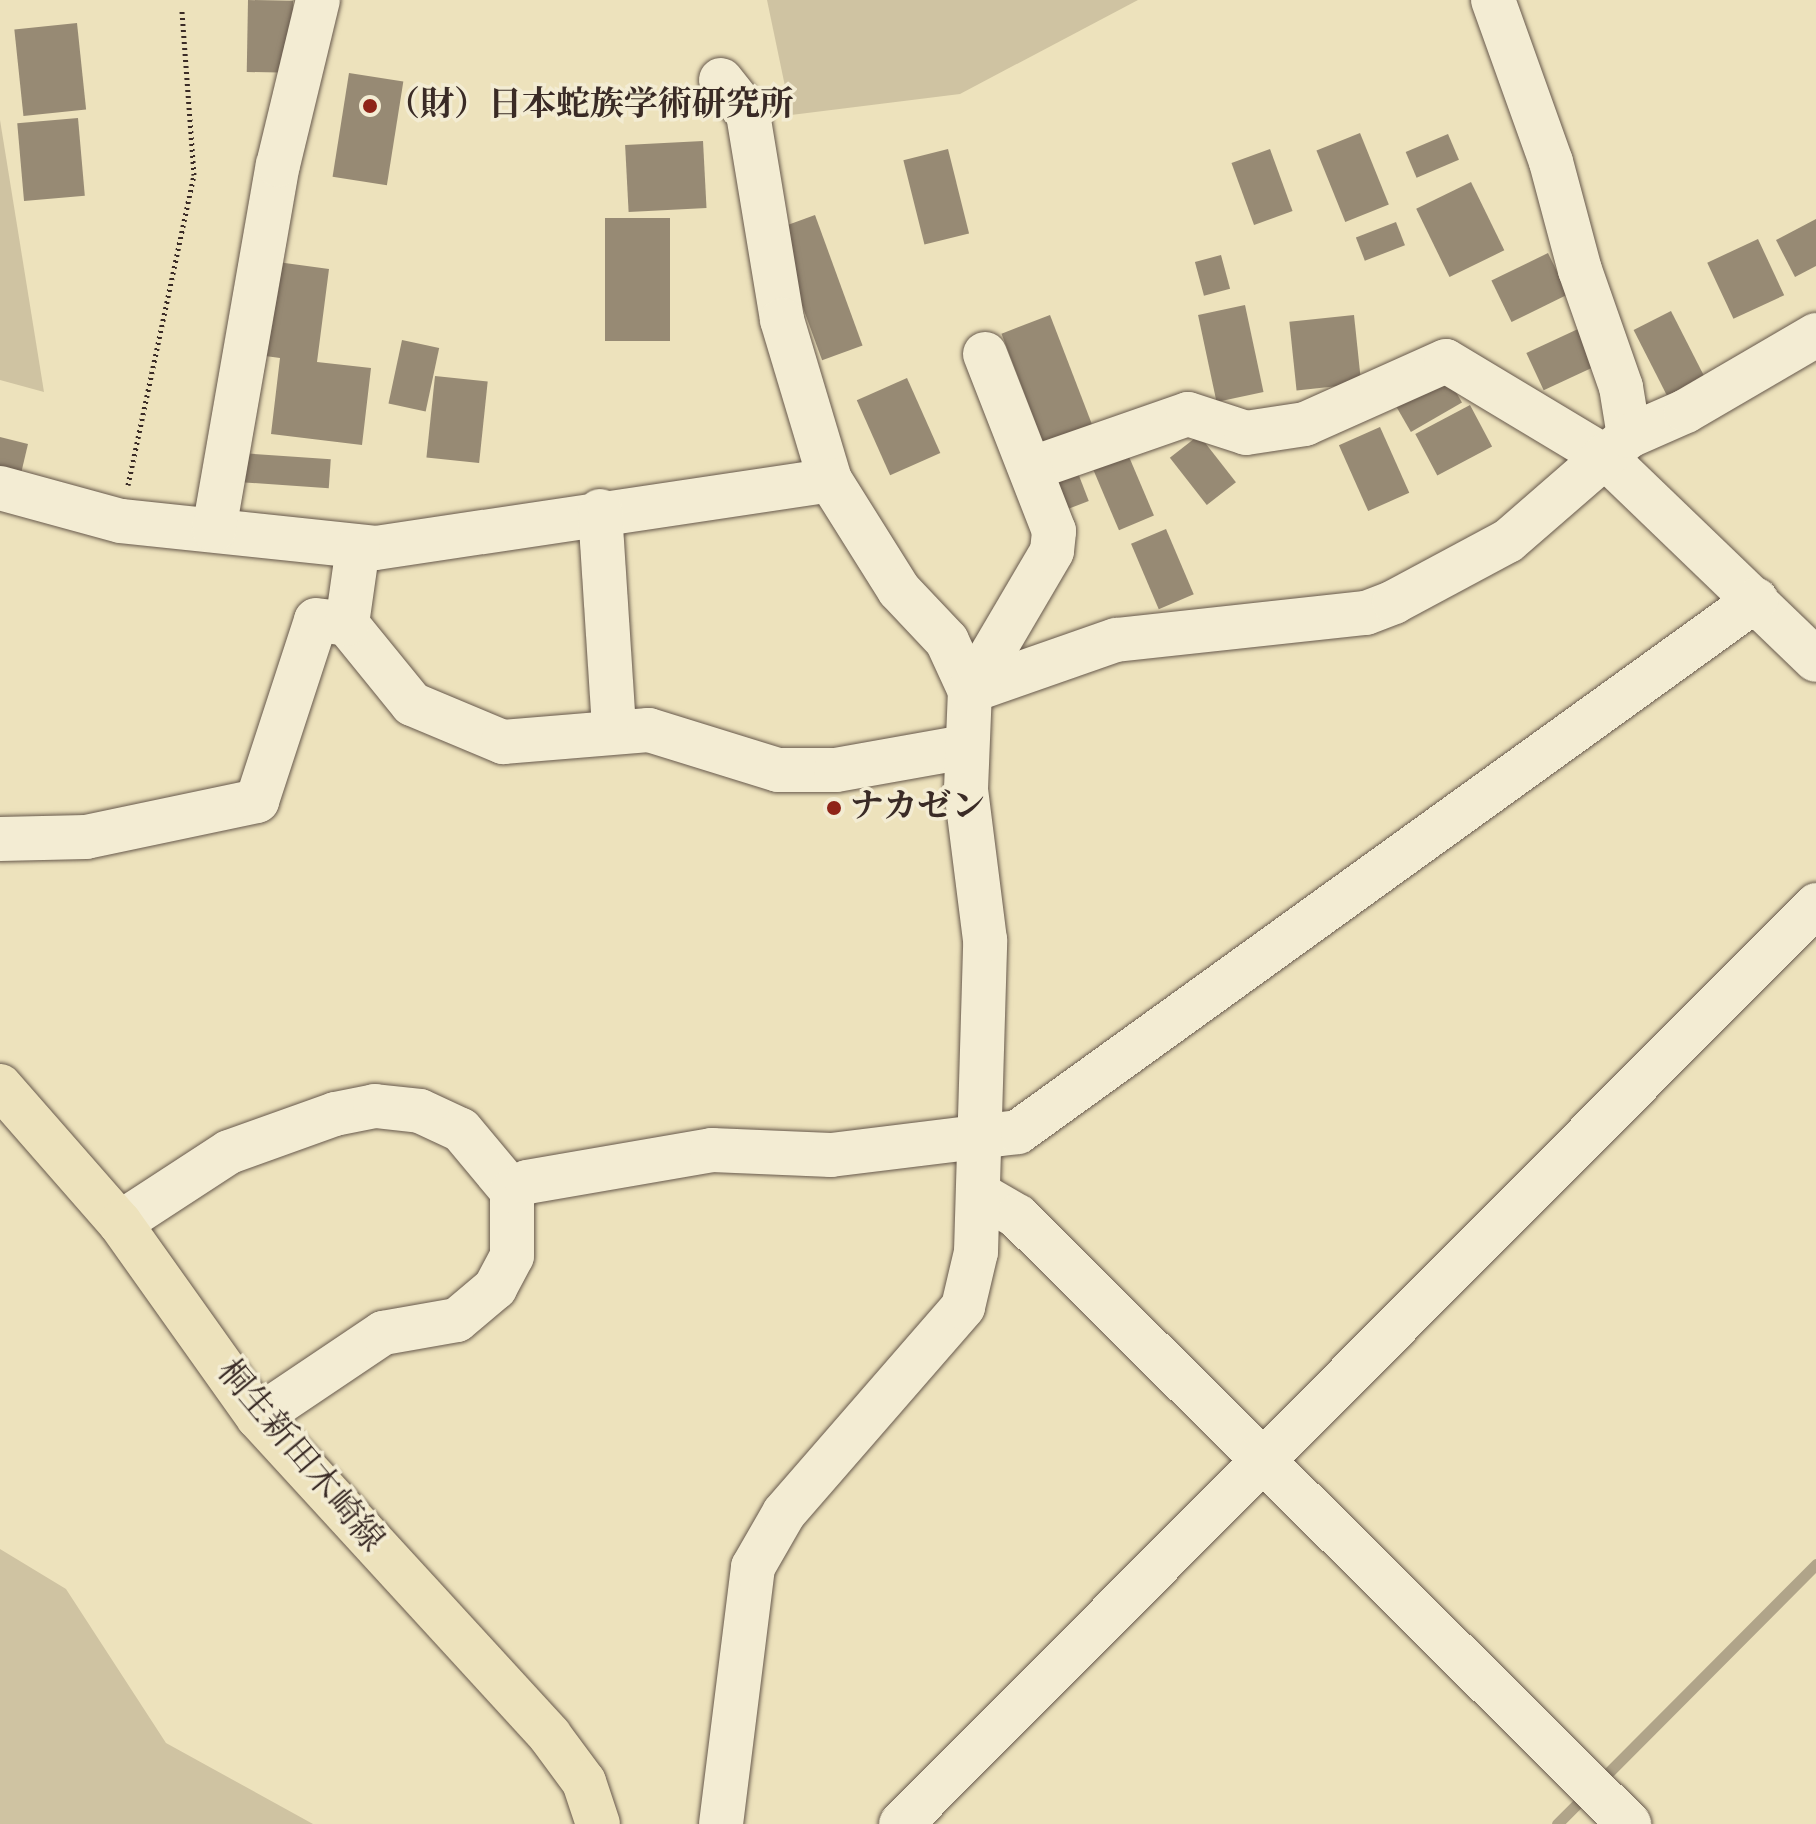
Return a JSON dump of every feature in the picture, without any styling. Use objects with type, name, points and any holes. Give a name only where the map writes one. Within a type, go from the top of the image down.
[{"type":"main road","name":"桐生新田木崎線","points":[[0,1086],[120,1223],[258,1417],[550,1736],[584,1782],[598,1824]]},
{"type":"street","points":[[214,530],[278,165],[318,0]]},
{"type":"street","points":[[1493,0],[1551,162],[1580,270],[1621,387],[1616,446]]},
{"type":"street","points":[[721,80],[748,114],[782,320],[830,480],[890,578],[947,641],[970,691]]},
{"type":"street","points":[[970,691],[1116,640],[1366,613],[1508,541],[1616,446],[1686,411],[1816,335]]},
{"type":"street","points":[[721,1824],[753,1567],[784,1513],[963,1307],[976,1252],[979,1194],[977,1134],[985,940],[965,747],[970,691],[1052,551],[1054,531],[1033,468],[985,354]]},
{"type":"street","points":[[1033,468],[1188,414],[1246,433],[1293,427],[1446,361],[1616,446],[1756,600],[1816,660]]},
{"type":"street","points":[[0,488],[121,521],[358,547],[830,480]]},
{"type":"street","points":[[600,511],[614,730]]},
{"type":"street","points":[[347,624],[358,547]]},
{"type":"street","points":[[512,1191],[527,1182],[712,1150],[831,1155],[977,1134],[1018,1132],[1756,600]]},
{"type":"street","points":[[0,839],[86,837],[257,801],[316,620],[347,624],[412,704],[503,742],[614,730],[649,730],[694,741],[778,770],[836,770],[965,747]]},
{"type":"street","points":[[901,1824],[1263,1464],[1816,905]]},
{"type":"street","points":[[120,1223],[229,1152],[335,1114],[375,1106],[420,1111],[461,1130],[512,1191],[512,1256],[495,1288],[457,1320],[383,1333],[258,1417]]},
{"type":"street","points":[[979,1194],[1017,1216],[1263,1464],[1629,1824]]},
{"type":"path","points":[[121,521],[194,175],[182,11]]},
{"type":"shaded area","points":[[767,0],[1138,0],[960,94],[791,115]]},
{"type":"shaded area","points":[[0,120],[44,392],[0,380]]},
{"type":"shaded area","points":[[0,1549],[66,1589],[166,1743],[313,1824],[0,1824]]},
{"type":"building","points":[[248,0],[293,1],[292,73],[247,72]]},
{"type":"building","points":[[77,23],[86,110],[23,116],[14,30]]},
{"type":"building","points":[[349,73],[403,82],[387,185],[333,177]]},
{"type":"building","points":[[78,118],[85,196],[24,201],[17,123]]},
{"type":"building","points":[[1360,133],[1389,204],[1345,222],[1316,151]]},
{"type":"building","points":[[1448,134],[1459,160],[1417,178],[1406,152]]},
{"type":"building","points":[[703,141],[707,208],[629,212],[625,145]]},
{"type":"building","points":[[948,149],[969,233],[924,245],[903,160]]},
{"type":"building","points":[[1270,149],[1293,211],[1254,225],[1231,163]]},
{"type":"building","points":[[1471,182],[1504,250],[1449,277],[1416,209]]},
{"type":"building","points":[[815,215],[863,346],[822,360],[775,230]]},
{"type":"building","points":[[605,218],[670,218],[670,341],[605,341]]},
{"type":"building","points":[[1816,219],[1816,266],[1795,277],[1776,240]]},
{"type":"building","points":[[1396,222],[1405,245],[1365,261],[1356,237]]},
{"type":"building","points":[[1758,239],[1784,295],[1733,319],[1707,263]]},
{"type":"building","points":[[1548,253],[1568,294],[1512,322],[1491,281]]},
{"type":"building","points":[[1221,255],[1230,289],[1204,296],[1195,262]]},
{"type":"building","points":[[270,261],[329,269],[317,362],[371,368],[362,445],[271,434],[280,358],[258,355]]},
{"type":"building","points":[[1245,305],[1264,392],[1217,402],[1198,315]]},
{"type":"building","points":[[1671,311],[1705,377],[1667,396],[1634,330]]},
{"type":"building","points":[[1050,315],[1094,431],[1046,449],[1001,334]]},
{"type":"building","points":[[1354,315],[1361,384],[1297,390],[1289,322]]},
{"type":"building","points":[[1578,329],[1595,366],[1544,390],[1526,353]]},
{"type":"building","points":[[402,340],[439,348],[426,411],[388,404]]},
{"type":"building","points":[[1445,373],[1462,402],[1411,432],[1394,402]]},
{"type":"building","points":[[435,376],[488,382],[479,463],[426,458]]},
{"type":"building","points":[[907,378],[940,453],[890,475],[857,400]]},
{"type":"building","points":[[1470,405],[1492,446],[1437,476],[1415,434]]},
{"type":"building","points":[[1380,427],[1409,493],[1368,511],[1339,445]]},
{"type":"building","points":[[1199,435],[1236,482],[1207,505],[1170,458]]},
{"type":"building","points":[[0,437],[28,444],[19,482],[0,477]]},
{"type":"building","points":[[1127,452],[1154,516],[1119,530],[1092,467]]},
{"type":"building","points":[[240,453],[331,459],[329,488],[238,482]]},
{"type":"building","points":[[1078,473],[1089,501],[1063,511],[1052,483]]},
{"type":"building","points":[[1166,529],[1194,594],[1159,609],[1131,544]]},
{"type":"waterway","points":[[1606,1775],[1816,1564]]},
{"type":"waterway","points":[[1557,1824],[1581,1800]]},
{"type":"place","name":"（財）日本蛇族学術研究所","points":[[370,106]]},
{"type":"place","name":"ナカゼン","points":[[834,808]]}]
